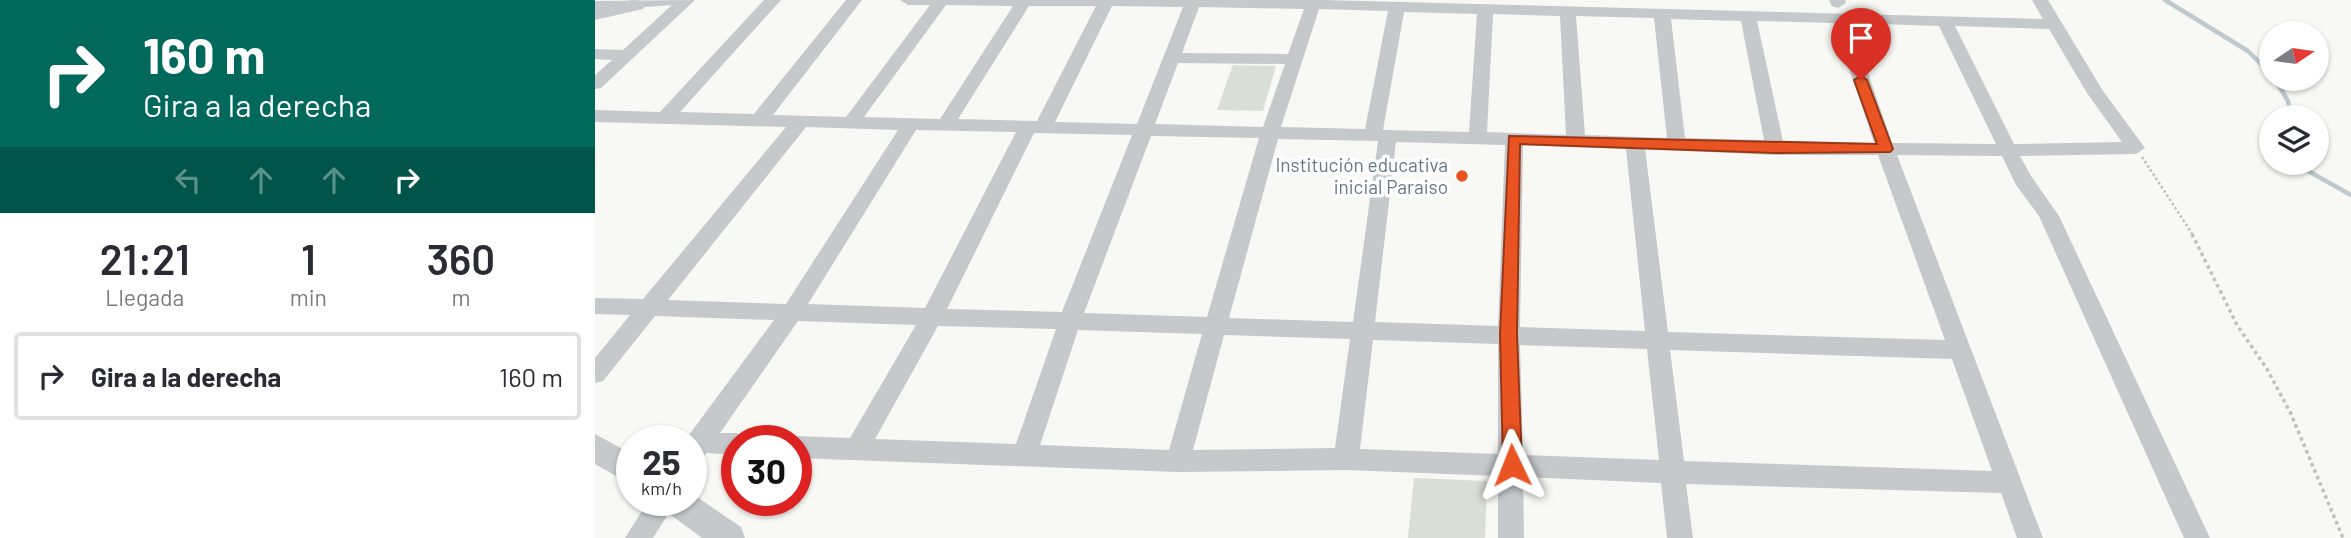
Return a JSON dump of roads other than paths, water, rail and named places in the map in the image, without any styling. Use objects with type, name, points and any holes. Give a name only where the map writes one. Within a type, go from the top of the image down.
[{"type":"street","points":[[595,14],[676,0]]},
{"type":"street","points":[[595,84],[688,0]]},
{"type":"street","points":[[665,118],[773,0]]},
{"type":"street","points":[[759,120],[855,0]]},
{"type":"street","points":[[908,0],[1258,2],[1485,10],[1542,6],[1568,12],[1748,15],[1839,7],[1945,22],[2053,24]]},
{"type":"street","points":[[595,116],[1514,139],[1775,149],[2009,152],[2136,148],[2053,24],[2040,0]]},
{"type":"street","points":[[852,122],[941,1]]},
{"type":"street","points":[[857,449],[1107,1]]},
{"type":"street","points":[[946,124],[1023,2]]},
{"type":"street","points":[[1024,456],[1070,321],[1141,130],[1193,2]]},
{"type":"street","points":[[595,6],[636,5]]},
{"type":"street","points":[[1178,461],[1214,328],[1313,5]]},
{"type":"street","points":[[1839,7],[1885,149],[2030,538]]},
{"type":"street","points":[[1346,458],[1363,332],[1381,136],[1397,8]]},
{"type":"street","points":[[1478,138],[1485,10]]},
{"type":"street","points":[[1568,12],[1576,141]]},
{"type":"street","points":[[1662,14],[1678,145]]},
{"type":"street","points":[[1748,15],[1775,149]]},
{"type":"street","points":[[1945,22],[2023,180],[2040,195],[2053,216],[2066,258],[2197,538]]},
{"type":"street","points":[[595,54],[628,55]]},
{"type":"street","points":[[1171,58],[1296,59]]},
{"type":"street","points":[[595,374],[801,121]]},
{"type":"street","points":[[707,430],[791,314],[911,124]]},
{"type":"street","points":[[1511,538],[1509,334],[1514,139]]},
{"type":"street","points":[[1635,144],[1680,538]]},
{"type":"street","points":[[595,306],[1961,350]]},
{"type":"street","points":[[595,447],[616,461]]},
{"type":"street","points":[[812,448],[1178,461],[1346,458],[1897,481],[2009,482]]},
{"type":"street","points":[[638,538],[653,516]]},
{"type":"street","points":[[698,516],[729,538]]},
{"type":"waterway","points":[[2165,0],[2248,51],[2259,62]]},
{"type":"waterway","points":[[2282,91],[2289,105]]},
{"type":"waterway","points":[[2315,175],[2351,195]]},
{"type":"place","name":"Institución educativa inicial Paraiso","points":[[1462,176]]}]
